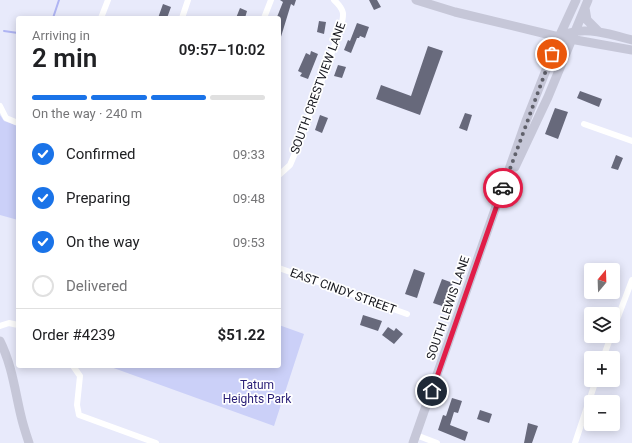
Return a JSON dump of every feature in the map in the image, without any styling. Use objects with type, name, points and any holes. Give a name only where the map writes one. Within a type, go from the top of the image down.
[{"type":"street","points":[[102,16],[108,0]]},
{"type":"street","points":[[183,16],[188,0]]},
{"type":"street","points":[[265,16],[271,0]]},
{"type":"street","name":"SOUTH CRESTVIEW LANE","points":[[281,173],[290,165],[299,144],[340,30],[344,14],[342,9],[334,0]]},
{"type":"street","points":[[416,0],[455,12],[559,37],[599,32],[632,40]]},
{"type":"street","name":"SOUTH LEWIS LANE","points":[[415,439],[526,121],[559,37],[576,0]]},
{"type":"street","points":[[586,4],[587,20],[599,32]]},
{"type":"street","name":"SOUTH LEWIS LANE","points":[[497,203],[538,121],[586,4]]},
{"type":"street","points":[[573,36],[632,50]]},
{"type":"street","points":[[0,106],[6,118],[16,122]]},
{"type":"street","points":[[584,124],[632,141]]},
{"type":"street","name":"EAST CINDY STREET","points":[[281,269],[407,314]]},
{"type":"street","points":[[620,312],[632,280]]},
{"type":"street","points":[[0,326],[9,323],[16,325]]},
{"type":"street","points":[[0,342],[12,373],[21,418],[30,443]]},
{"type":"street","points":[[74,368],[80,376],[77,405],[79,415],[156,443]]},
{"type":"street","points":[[574,443],[594,387]]},
{"type":"street","points":[[415,439],[437,443]]},
{"type":"green space","points":[[0,115],[4,121],[16,125],[16,219],[0,215]]},
{"type":"green space","name":"Tatum Heights Park","points":[[281,326],[304,334],[274,426],[114,368],[281,368]]},
{"type":"building","points":[[280,0],[296,0],[294,6],[291,4],[281,37],[281,16],[277,16],[283,2]]},
{"type":"building","points":[[369,0],[377,0],[381,7],[374,10]]},
{"type":"building","points":[[163,4],[171,7],[168,16],[159,16]]},
{"type":"building","points":[[240,8],[247,11],[246,16],[237,16]]},
{"type":"building","points":[[319,21],[326,22],[324,34],[317,32]]},
{"type":"building","points":[[357,23],[369,27],[365,38],[360,36],[357,38],[351,53],[344,50],[348,40],[350,41]]},
{"type":"building","points":[[428,46],[443,51],[420,115],[376,99],[381,85],[411,96]]},
{"type":"building","points":[[311,51],[318,54],[308,79],[300,76],[302,73],[298,71],[306,53],[310,55]]},
{"type":"building","points":[[338,65],[346,67],[342,78],[334,76]]},
{"type":"building","points":[[580,91],[602,99],[599,107],[577,98]]},
{"type":"building","points":[[555,108],[568,112],[558,139],[545,134]]},
{"type":"building","points":[[465,113],[472,115],[467,131],[459,128]]},
{"type":"building","points":[[320,115],[328,118],[322,133],[315,130]]},
{"type":"building","points":[[616,155],[623,158],[618,170],[611,168]]},
{"type":"building","points":[[414,269],[425,273],[417,298],[405,294]]},
{"type":"building","points":[[442,279],[453,283],[445,307],[433,303]]},
{"type":"building","points":[[363,315],[382,321],[378,331],[360,325]]},
{"type":"building","points":[[388,327],[394,331],[396,328],[403,334],[394,344],[382,335]]},
{"type":"building","points":[[452,398],[462,401],[458,413],[454,412],[450,425],[468,432],[465,441],[438,430],[443,415],[446,416]]},
{"type":"building","points":[[480,410],[492,414],[489,423],[477,419]]},
{"type":"building","points":[[528,423],[538,426],[532,443],[524,443]]},
{"type":"waterway","points":[[54,16],[59,0]]},
{"type":"waterway","points":[[4,31],[16,33]]},
{"type":"way so far","points":[[503,188],[526,121],[552,54]]},
{"type":"route","points":[[432,391],[503,188]]}]
